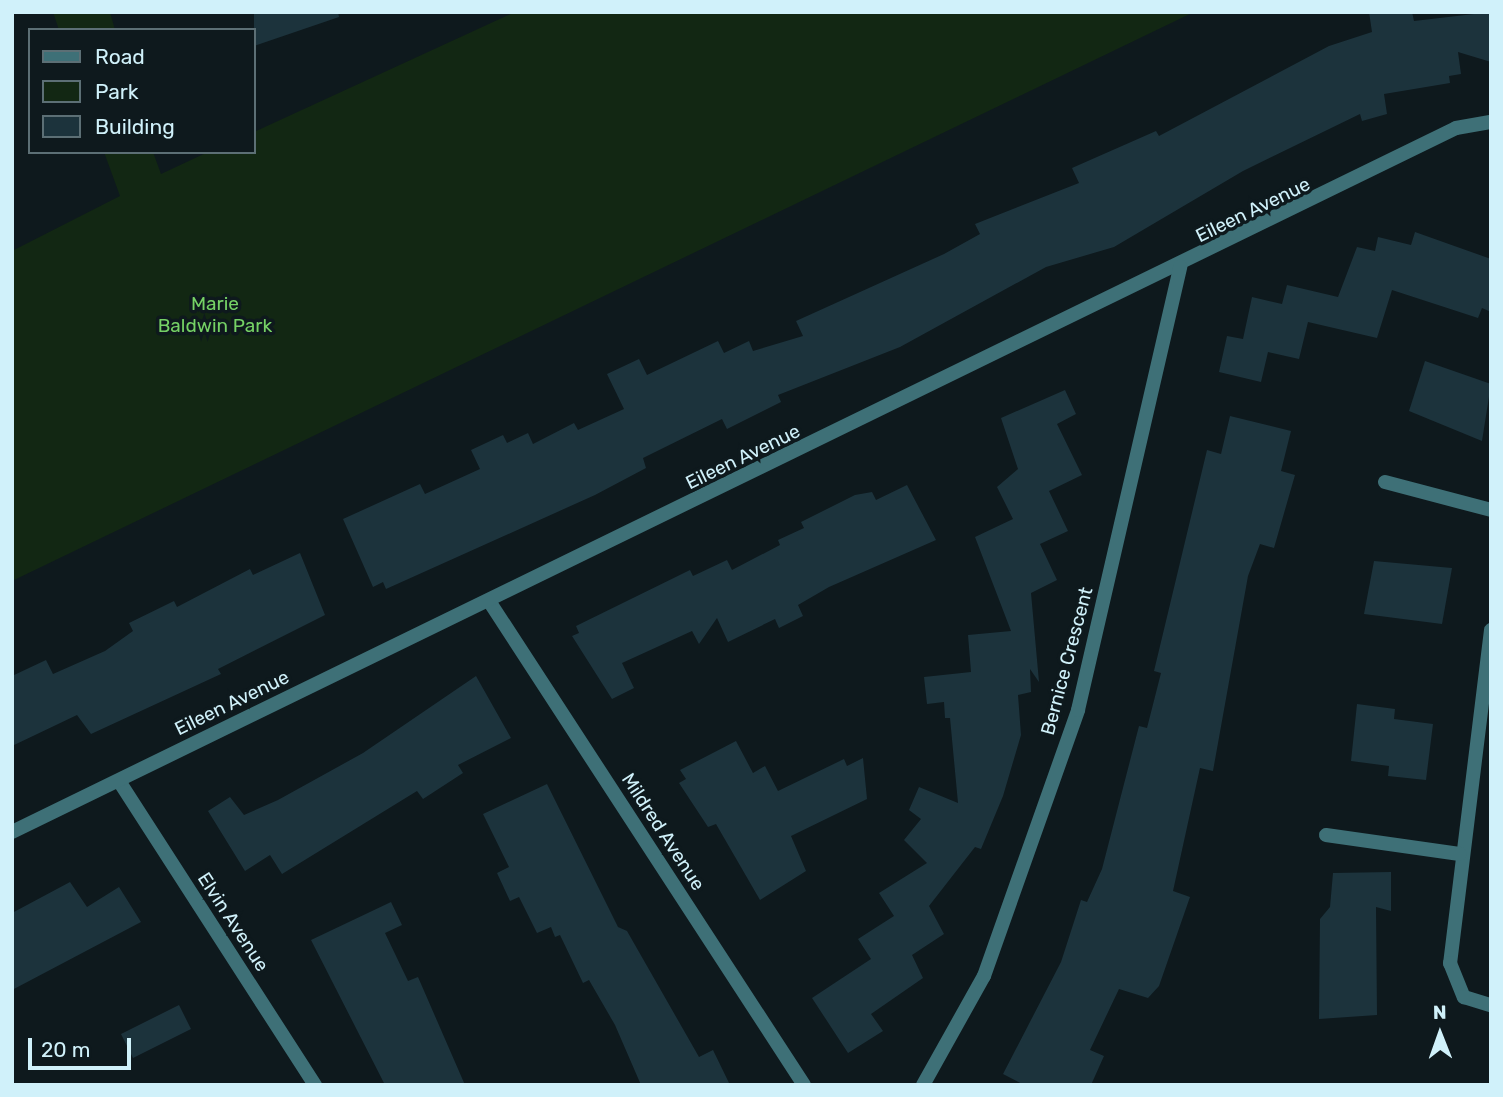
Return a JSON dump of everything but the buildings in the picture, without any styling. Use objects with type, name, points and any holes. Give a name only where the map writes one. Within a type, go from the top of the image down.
[{"type":"street","name":"Eileen Avenue","points":[[12,832],[1180,267],[1456,128],[1491,122]]},
{"type":"street","name":"Bernice Crescent","points":[[923,1085],[984,976],[1078,710],[1180,267]]},
{"type":"street","points":[[1384,482],[1491,510]]},
{"type":"street","name":"Mildred Avenue","points":[[489,601],[804,1085]]},
{"type":"street","points":[[1491,630],[1460,854],[1450,963],[1464,997],[1491,1006]]},
{"type":"street","name":"Elvin Avenue","points":[[119,781],[315,1085]]},
{"type":"street","points":[[1326,835],[1460,854]]},
{"type":"green space","points":[[53,12],[110,12],[114,28],[58,28]]},
{"type":"green space","name":"Marie Baldwin Park","points":[[515,12],[1194,12],[12,581],[12,251],[120,196],[105,154],[154,154],[161,174],[204,154],[256,154],[256,131]]}]
